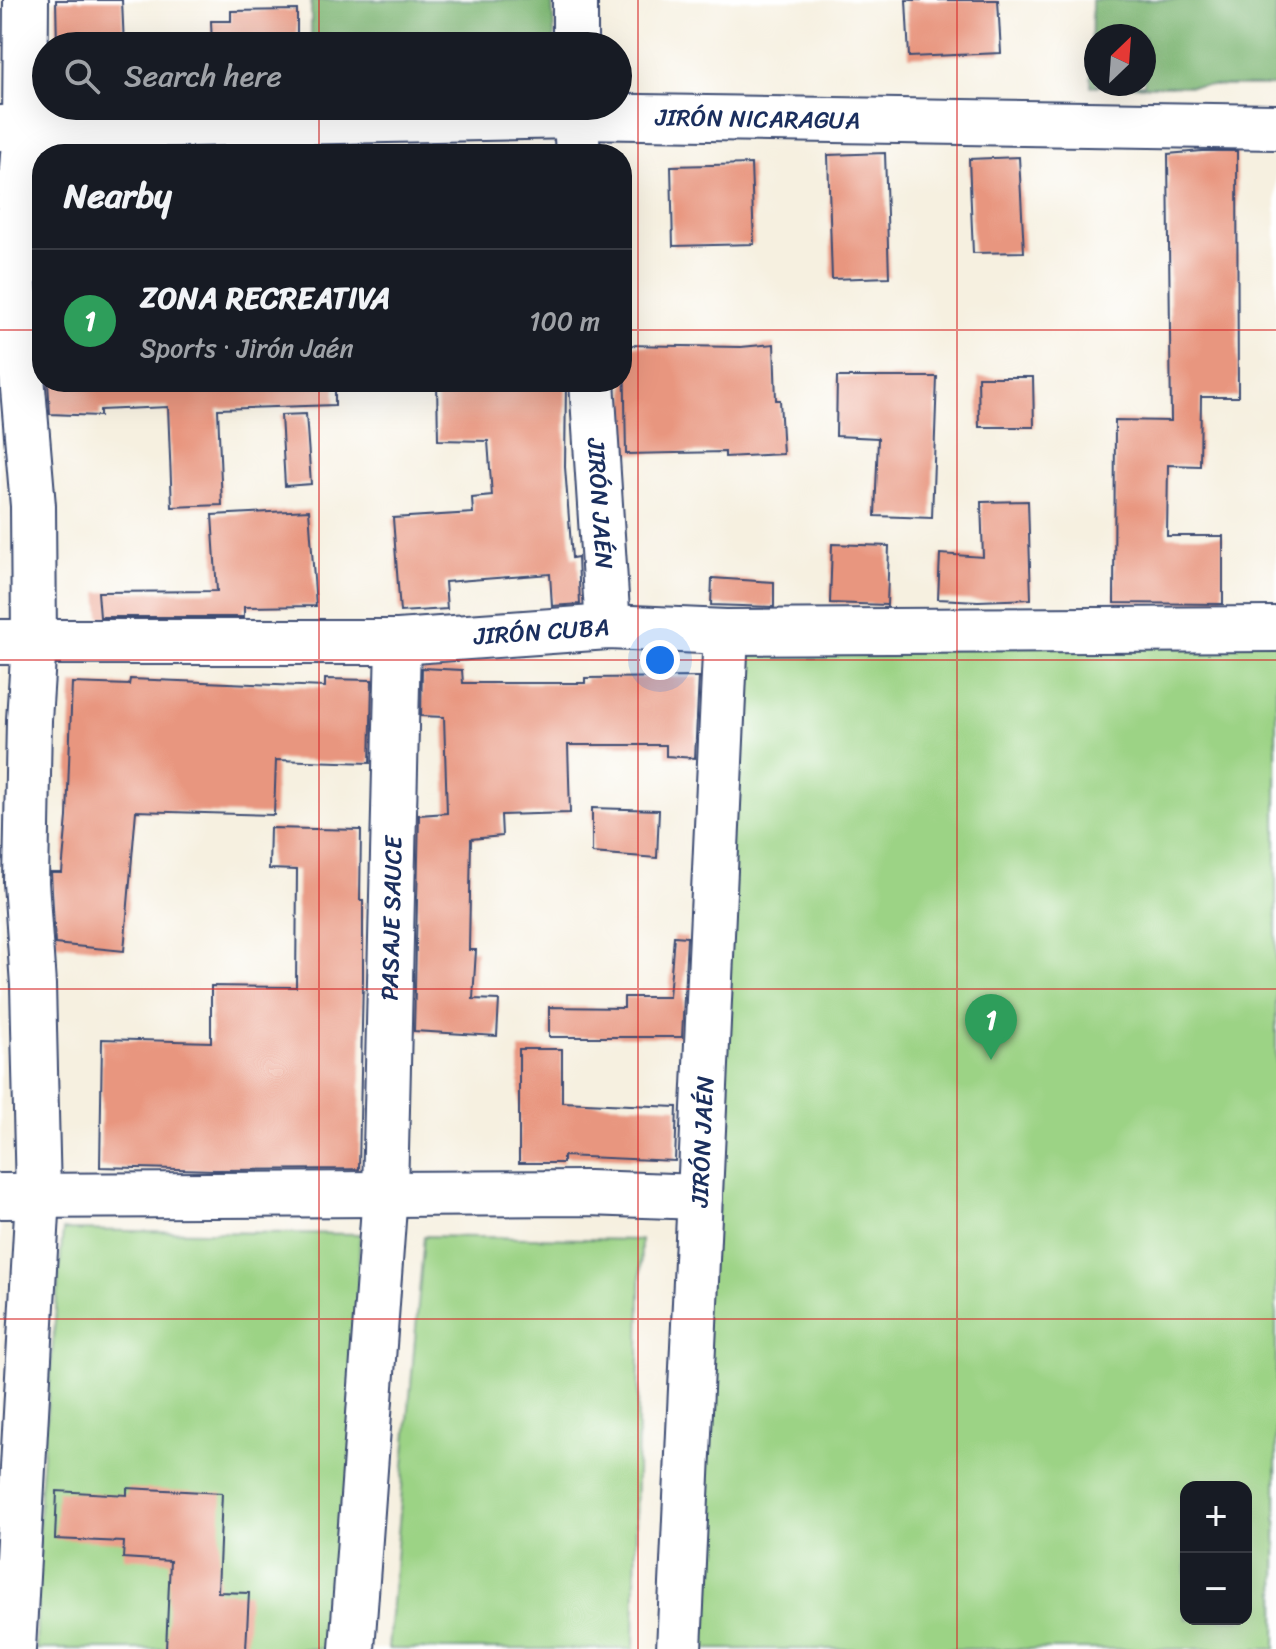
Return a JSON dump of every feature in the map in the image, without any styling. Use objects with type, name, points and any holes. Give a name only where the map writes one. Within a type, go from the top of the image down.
[{"type":"street","points":[[13,1649],[19,1196],[33,985],[26,882],[29,720],[17,642],[33,506],[14,282],[12,128],[26,0]]},
{"type":"street","points":[[575,0],[575,32]]},
{"type":"street","name":"JIRÓN NICARAGUA","points":[[12,128],[576,125],[1276,127]]},
{"type":"street","name":"JIRÓN JAÉN","points":[[593,392],[608,627]]},
{"type":"street","name":"JIRÓN CUBA","points":[[17,642],[398,642],[608,627],[726,632],[1276,629]]},
{"type":"street","name":"JIRÓN JAÉN","points":[[679,1649],[726,632]]},
{"type":"street","name":"PASAJE SAUCE","points":[[352,1649],[385,1193],[398,642]]},
{"type":"street","points":[[19,1196],[588,1193],[700,1197]]},
{"type":"green space","points":[[311,0],[552,0],[554,32],[311,32]]},
{"type":"green space","points":[[1092,0],[1276,0],[1276,86],[1156,86],[1156,24],[1092,24]]},
{"type":"green space","points":[[1276,629],[1276,1649],[679,1649],[726,632]]},
{"type":"green space","points":[[63,1230],[360,1234],[345,1649],[36,1649],[40,1488]]},
{"type":"green space","points":[[424,1236],[641,1240],[634,1649],[388,1649]]},
{"type":"building","points":[[56,0],[122,0],[123,32],[57,32]]},
{"type":"building","points":[[906,0],[998,0],[1001,53],[909,57]]},
{"type":"building","points":[[297,10],[297,32],[211,32],[211,21],[231,21],[231,11]]},
{"type":"building","points":[[1237,151],[1238,397],[1201,397],[1200,466],[1168,465],[1167,536],[1223,536],[1223,604],[1114,603],[1115,420],[1171,421],[1168,154]]},
{"type":"building","points":[[885,153],[889,277],[832,279],[828,155]]},
{"type":"building","points":[[1019,157],[1024,252],[973,253],[969,159]]},
{"type":"building","points":[[751,164],[754,244],[673,246],[671,166]]},
{"type":"building","points":[[774,344],[776,400],[780,400],[783,454],[725,457],[725,452],[626,454],[625,392],[632,392],[632,345],[741,347]]},
{"type":"building","points":[[837,377],[937,377],[932,518],[875,516],[878,438],[836,436]]},
{"type":"building","points":[[978,377],[1033,377],[1034,427],[979,427]]},
{"type":"building","points":[[49,392],[335,392],[335,405],[218,409],[222,505],[172,507],[168,407],[100,410],[100,416],[50,414]]},
{"type":"building","points":[[437,392],[566,392],[565,467],[572,558],[578,557],[580,604],[552,606],[550,574],[445,582],[447,609],[400,612],[393,518],[473,513],[472,498],[492,496],[488,441],[438,440]]},
{"type":"building","points":[[306,414],[311,484],[285,486],[281,415]]},
{"type":"building","points":[[1028,501],[1031,599],[938,599],[940,554],[983,557],[981,502]]},
{"type":"building","points":[[309,510],[316,606],[244,607],[244,617],[100,617],[98,592],[217,591],[212,515]]},
{"type":"building","points":[[832,544],[889,546],[887,605],[830,603]]},
{"type":"building","points":[[712,578],[774,582],[774,607],[711,605]]},
{"type":"building","points":[[422,668],[462,670],[463,683],[585,683],[585,678],[699,677],[695,758],[666,756],[666,745],[568,745],[570,813],[501,815],[502,836],[471,839],[469,950],[476,950],[473,999],[499,1000],[497,1036],[414,1031],[419,815],[447,813],[444,717],[421,716]]},
{"type":"building","points":[[130,679],[325,687],[325,679],[372,680],[370,763],[276,760],[274,815],[136,811],[124,951],[55,944],[51,873],[62,873],[72,683],[129,685]]},
{"type":"building","points":[[592,808],[659,810],[657,858],[592,853]]},
{"type":"building","points":[[270,828],[361,830],[363,978],[359,1169],[100,1167],[102,1039],[211,1042],[211,986],[296,987],[297,870],[269,869]]},
{"type":"building","points":[[674,936],[687,937],[682,1037],[549,1037],[549,1007],[624,1008],[624,997],[669,997]]},
{"type":"building","points":[[519,1049],[562,1049],[562,1102],[677,1107],[675,1161],[563,1156],[563,1163],[519,1163]]},
{"type":"building","points":[[127,1488],[222,1493],[218,1592],[249,1593],[246,1649],[166,1649],[170,1561],[123,1558],[124,1542],[55,1539],[57,1491],[127,1495]]},
{"type":"place","name":"ZONA RECREATIVA","points":[[991,1060]]}]
